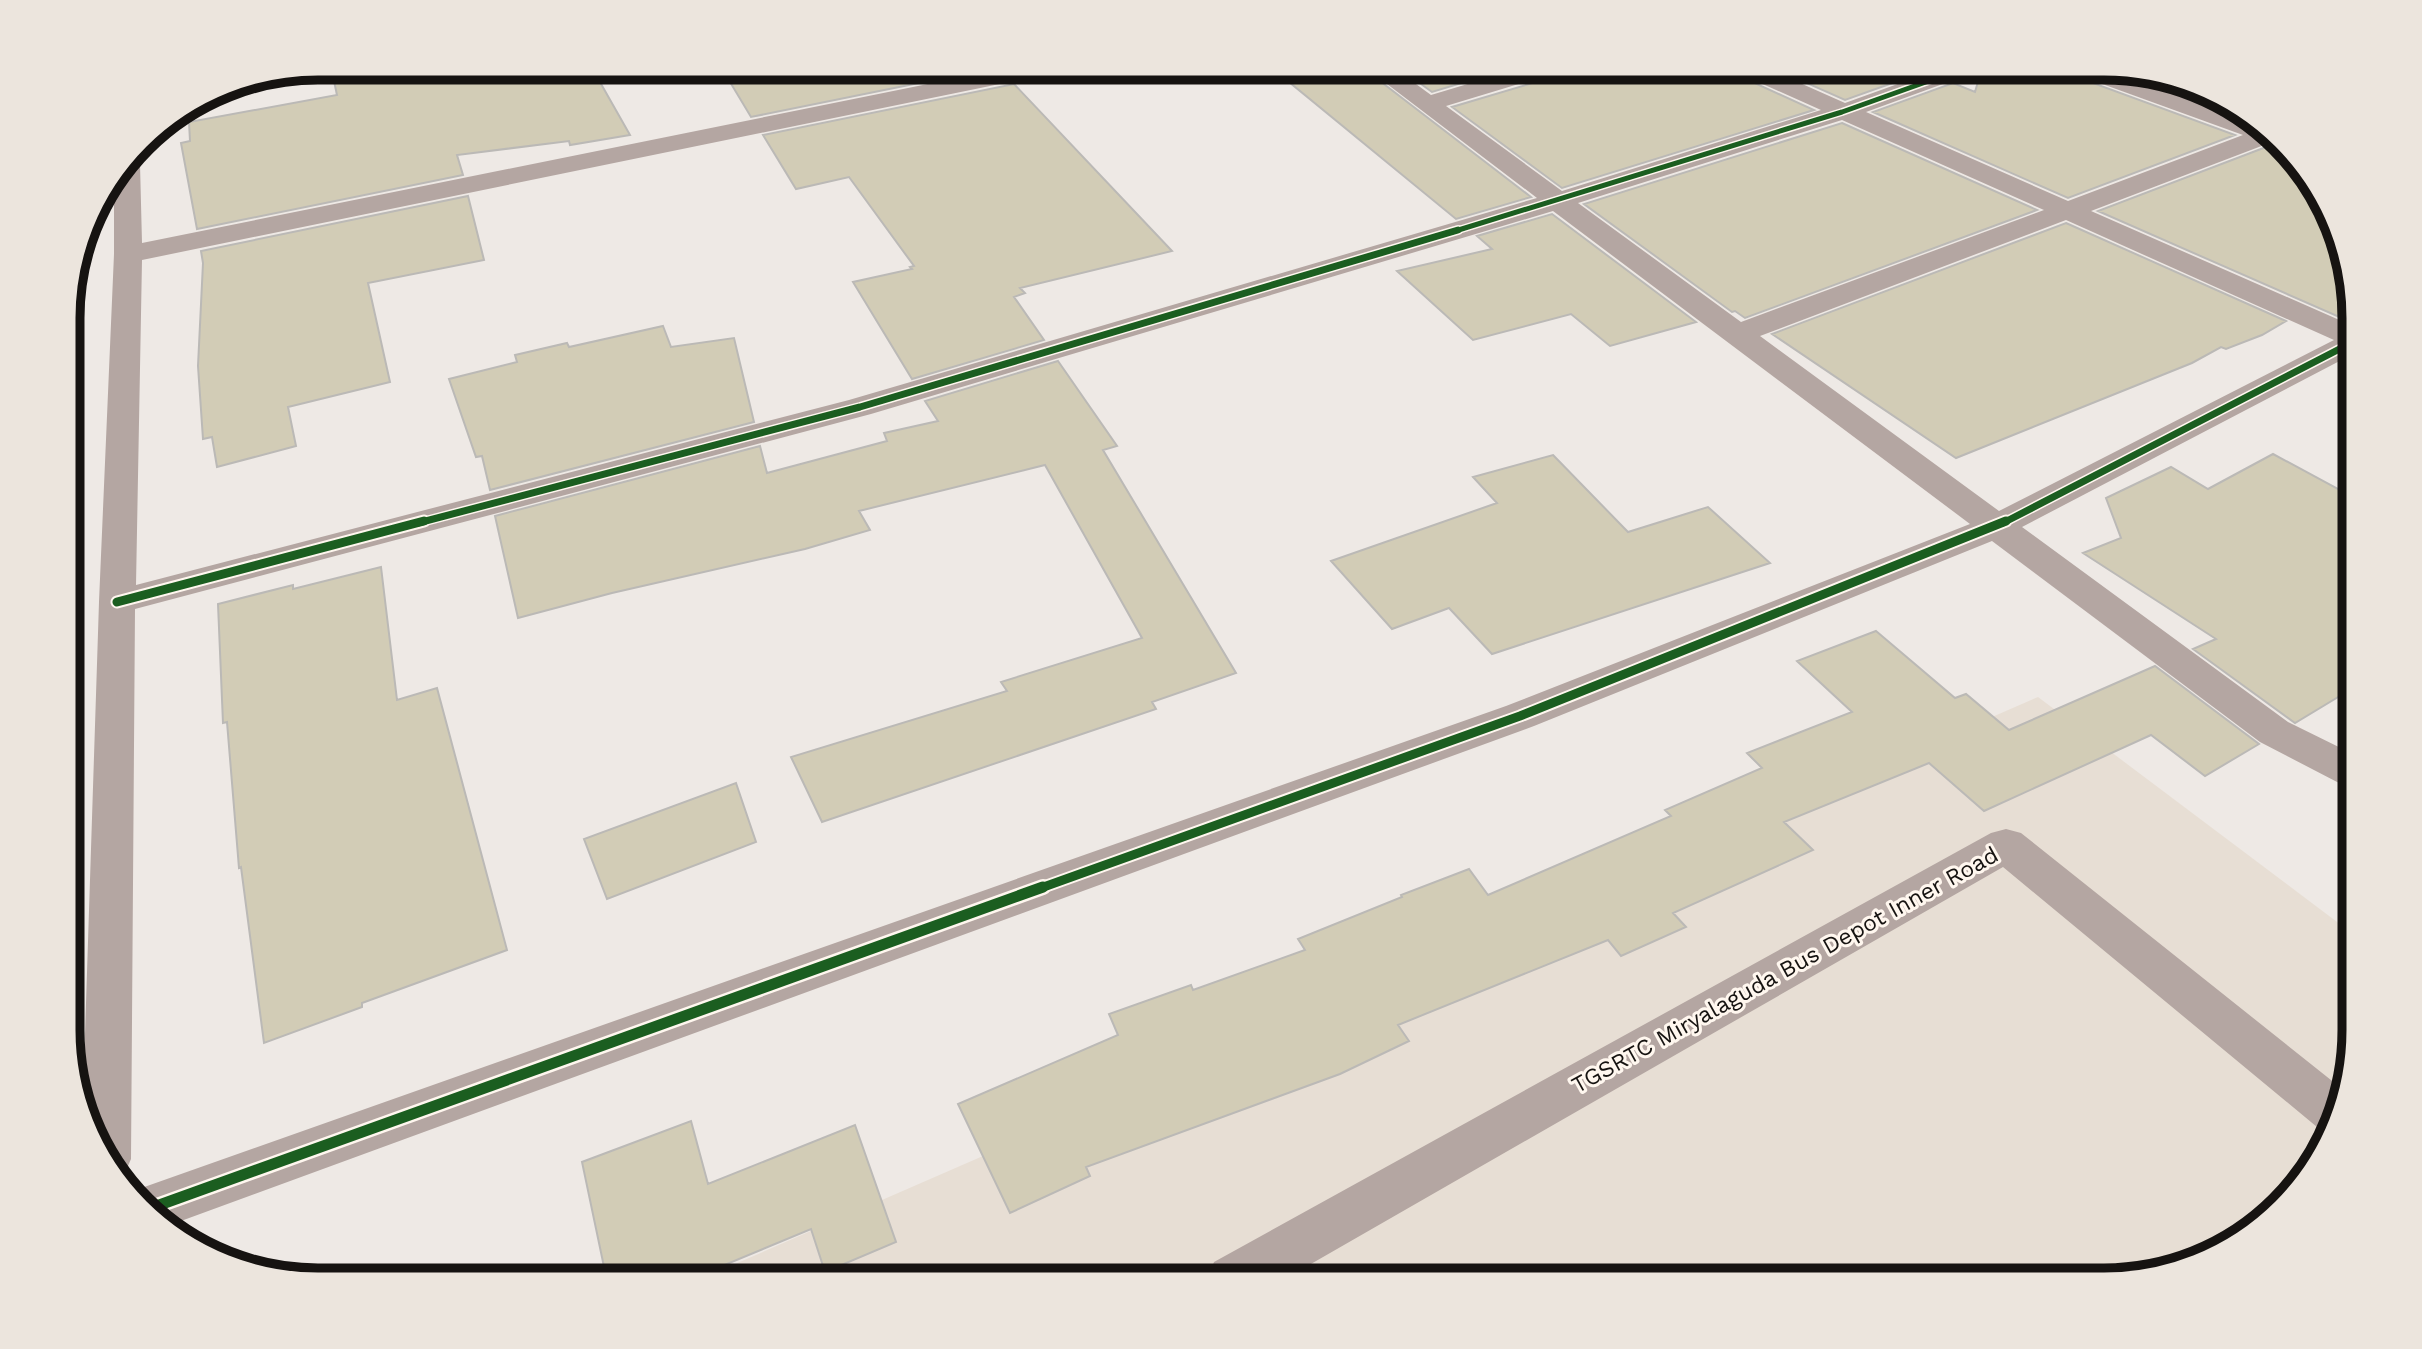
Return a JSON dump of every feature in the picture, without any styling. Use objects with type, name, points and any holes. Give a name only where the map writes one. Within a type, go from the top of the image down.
[{"type":"street","points":[[128,254],[984,80]]},
{"type":"street","points":[[1395,80],[2274,732],[2342,766]]},
{"type":"street","points":[[1428,104],[1507,80]]},
{"type":"street","points":[[1773,80],[2342,332]]},
{"type":"street","points":[[117,602],[859,407],[1557,201],[1842,111],[1931,80]]},
{"type":"street","points":[[2116,81],[2247,129]]},
{"type":"street","points":[[1738,334],[2258,137]]},
{"type":"street","points":[[106,1138],[117,602],[128,254],[127,177]]},
{"type":"street","points":[[158,1206],[1520,716],[1997,526],[2342,348]]},
{"type":"street","name":"TGSRTC Miryalaguda Bus Depot Inner Road","points":[[1254,1268],[2006,845],[2328,1108]]},
{"type":"shaded area","points":[[2038,697],[2342,926],[2342,1031],[2339,1062],[2333,1092],[2317,1136],[2283,1188],[2261,1210],[2209,1244],[2150,1264],[2119,1268],[726,1268]]},
{"type":"building","points":[[599,80],[630,135],[570,145],[569,141],[457,155],[463,175],[197,229],[181,143],[190,141],[189,122],[337,95],[334,81]]},
{"type":"building","points":[[729,80],[934,80],[751,117]]},
{"type":"building","points":[[1287,80],[1379,80],[1531,197],[1456,219]]},
{"type":"building","points":[[1416,80],[1472,80],[1432,92]]},
{"type":"building","points":[[1543,80],[1748,80],[1814,110],[1562,188],[1452,107]]},
{"type":"building","points":[[1800,80],[1901,80],[1845,100]]},
{"type":"building","points":[[1978,80],[2085,80],[2235,135],[2068,198],[1873,112],[1953,83],[1975,92]]},
{"type":"building","points":[[1014,84],[1172,251],[1020,288],[1025,293],[1014,297],[1044,340],[912,379],[853,282],[912,269],[910,267],[914,266],[849,177],[796,189],[763,135]]},
{"type":"building","points":[[1842,123],[2037,210],[1745,318],[1735,311],[1732,312],[1584,204]]},
{"type":"building","points":[[2268,146],[2283,161],[2317,213],[2333,257],[2342,318],[2098,211]]},
{"type":"building","points":[[468,196],[484,260],[368,283],[390,382],[288,407],[296,446],[217,467],[212,437],[203,439],[198,366],[203,263],[201,251]]},
{"type":"building","points":[[1552,214],[1696,322],[1610,346],[1571,314],[1473,340],[1397,271],[1492,249],[1477,236]]},
{"type":"building","points":[[2066,223],[2286,321],[2262,335],[2226,349],[2221,347],[2192,363],[1956,458],[1772,334]]},
{"type":"building","points":[[663,326],[671,347],[734,338],[754,422],[490,490],[482,456],[476,457],[449,379],[517,362],[515,355],[567,343],[569,347]]},
{"type":"building","points":[[1058,361],[1117,446],[1103,450],[1236,673],[1152,702],[1156,709],[822,822],[791,757],[1007,691],[1001,682],[1142,638],[1045,465],[859,511],[870,530],[805,549],[612,593],[518,618],[495,516],[760,446],[767,473],[887,441],[884,433],[938,421],[925,401]]},
{"type":"building","points":[[2273,454],[2342,491],[2342,695],[2295,723],[2193,649],[2216,639],[2083,553],[2121,538],[2106,498],[2171,467],[2208,489]]},
{"type":"building","points":[[1553,455],[1628,532],[1708,507],[1770,563],[1492,654],[1449,608],[1392,629],[1331,561],[1497,503],[1473,477]]},
{"type":"building","points":[[381,567],[397,700],[437,688],[507,950],[362,1003],[362,1007],[264,1043],[241,867],[239,868],[227,722],[223,723],[218,604]]},
{"type":"building","points":[[1876,631],[1955,698],[1966,694],[2009,730],[2155,666],[2259,744],[2205,776],[2151,735],[1984,811],[1929,763],[1784,822],[1813,850],[1673,913],[1686,927],[1621,956],[1608,940],[1398,1025],[1409,1041],[1340,1074],[1086,1167],[1090,1176],[1010,1213],[958,1104],[1118,1035],[1109,1014],[1191,985],[1193,990],[1305,950],[1298,939],[1402,897],[1401,895],[1469,869],[1488,895],[1671,816],[1665,810],[1762,768],[1747,753],[1852,712],[1797,661]]},
{"type":"building","points":[[736,783],[756,842],[607,899],[584,839]]},
{"type":"building","points":[[691,1121],[708,1184],[855,1125],[896,1242],[834,1268],[824,1268],[811,1229],[717,1268],[604,1268],[582,1162]]},
{"type":"cycle path","points":[[117,602],[860,407],[1557,201],[1842,112],[1931,80]]},
{"type":"cycle path","points":[[158,1206],[1520,716],[1997,526],[2342,348]]}]
